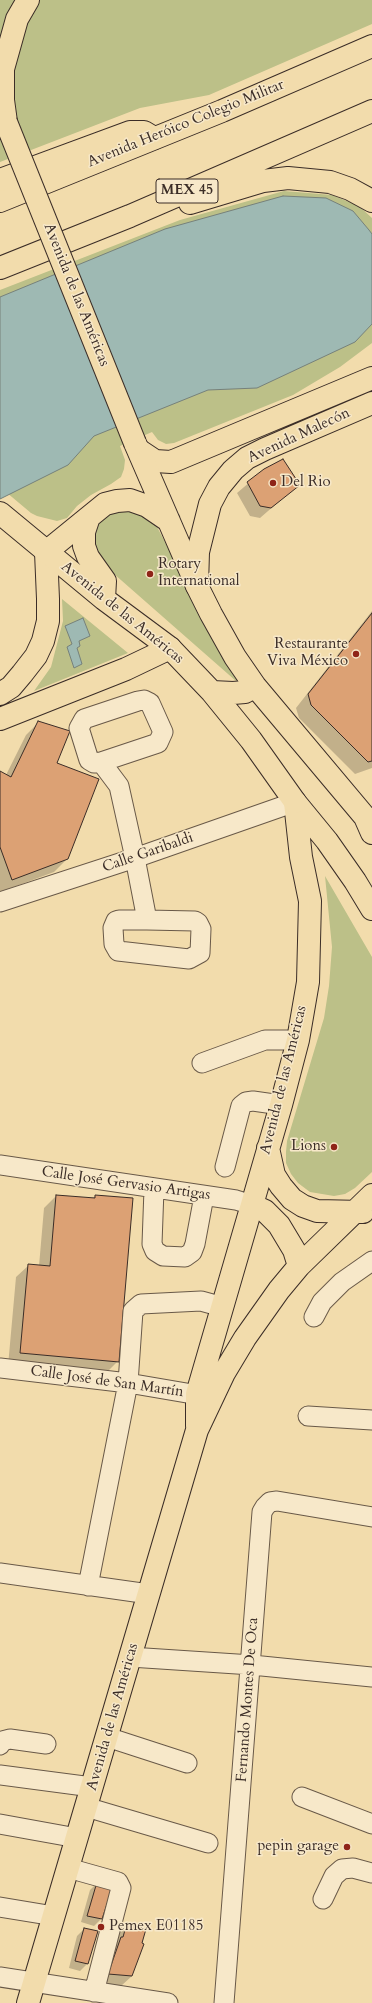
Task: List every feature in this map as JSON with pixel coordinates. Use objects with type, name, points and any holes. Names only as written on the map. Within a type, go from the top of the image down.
[{"type":"main road","name":"Avenida de las Américas","points":[[28,0],[17,19],[3,69],[3,100],[6,122],[138,447],[197,586],[210,614],[235,656],[255,686],[370,825]]},
{"type":"main road","name":"Avenida Heróico Colegio Militar","points":[[0,201],[222,111],[372,46]]},
{"type":"main road","name":"MEX 45","points":[[0,268],[130,216],[372,111]]},
{"type":"main road","points":[[0,180],[130,132],[144,132],[154,138]]},
{"type":"main road","points":[[130,216],[185,205],[263,181],[288,178],[330,182],[350,189],[372,201]]},
{"type":"main road","name":"Avenida Malecón","points":[[138,447],[155,461],[171,462],[368,376]]},
{"type":"main road","name":"Avenida Malecón","points":[[197,586],[198,552],[210,504],[219,487],[233,470],[247,458],[265,449],[372,403]]},
{"type":"main road","points":[[0,694],[11,687],[22,674],[36,656],[43,642],[48,621],[46,552],[105,504],[117,500],[130,500],[148,506],[169,521]]},
{"type":"main road","points":[[89,517],[84,532],[84,546],[88,557],[105,581],[104,599]]},
{"type":"main road","name":"Avenida de las Américas","points":[[7,519],[104,599],[170,648],[212,692],[251,740],[295,802],[301,857],[310,901],[308,982],[298,1040],[281,1105],[222,1307],[197,1430],[28,2003]]},
{"type":"main road","points":[[0,719],[126,668],[170,648]]},
{"type":"main road","points":[[212,692],[245,692],[255,686]]},
{"type":"main road","points":[[295,802],[327,841],[355,881],[372,909]]},
{"type":"main road","points":[[268,1147],[274,1175],[292,1199],[303,1206],[317,1211],[363,1212]]},
{"type":"main road","name":"Avenida de las Américas","points":[[205,1396],[224,1373],[245,1338],[279,1290],[299,1266],[363,1212],[372,1195]]},
{"type":"main road","points":[[252,1205],[265,1211],[279,1225],[294,1250],[299,1266]]},
{"type":"street","points":[[101,762],[119,786],[136,858],[147,920]]},
{"type":"street","name":"Calle Garibaldi","points":[[0,902],[136,858],[295,802]]},
{"type":"street","points":[[202,1062],[265,1040],[298,1040]]},
{"type":"street","points":[[225,1168],[241,1106],[246,1102],[253,1101],[281,1105]]},
{"type":"street","name":"Calle José Gervasio Artigas","points":[[0,1165],[236,1200],[252,1205]]},
{"type":"street","points":[[154,1189],[152,1244],[155,1251],[163,1256],[185,1257],[192,1252],[195,1244],[204,1196]]},
{"type":"street","points":[[314,1317],[322,1302],[342,1282],[372,1261]]},
{"type":"street","points":[[88,1586],[128,1383],[133,1312],[136,1306],[141,1304],[201,1301],[222,1307]]},
{"type":"street","name":"Calle José de San Martín","points":[[0,1368],[128,1383],[205,1396]]},
{"type":"street","points":[[308,1416],[372,1420]]},
{"type":"street","name":"Fernando Montes De Oca","points":[[224,2003],[252,1665],[262,1512],[270,1502],[277,1501],[372,1517]]},
{"type":"street","points":[[0,1573],[149,1594]]},
{"type":"street","points":[[130,1657],[252,1665],[372,1676]]},
{"type":"street","points":[[107,1737],[186,1763]]},
{"type":"street","points":[[0,1745],[2,1742],[10,1739],[46,1744]]},
{"type":"street","points":[[0,1775],[89,1797],[208,1843]]},
{"type":"street","points":[[302,1797],[372,1824]]},
{"type":"street","points":[[0,1824],[77,1838]]},
{"type":"street","points":[[68,1868],[118,1882],[121,1888],[94,1992]]},
{"type":"street","points":[[323,1899],[334,1876],[342,1869],[353,1868],[372,1873]]},
{"type":"street","points":[[0,1907],[54,1916]]},
{"type":"street","points":[[0,1977],[168,2003]]},
{"type":"green space","points":[[0,0],[372,0],[372,24],[209,95],[140,108],[0,162]]},
{"type":"green space","points":[[284,191],[332,195],[359,206],[372,218],[372,343],[340,367],[293,395],[174,443],[166,444],[158,440],[152,432],[120,446],[125,460],[121,477],[91,495],[77,506],[67,518],[57,521],[37,516],[31,513],[0,487],[0,290],[180,220]]},
{"type":"green space","points":[[122,508],[146,516],[157,527],[238,679],[236,681],[97,559],[93,530],[108,511]]},
{"type":"green space","points":[[62,599],[128,653],[34,691],[51,667],[63,621]]},
{"type":"green space","points":[[325,876],[372,957],[372,1172],[355,1188],[345,1194],[334,1196],[310,1192],[298,1183],[291,1174],[286,1163],[287,1141],[324,1018],[329,986],[332,947]]},
{"type":"water","points":[[283,196],[326,198],[353,211],[372,234],[372,324],[355,342],[257,388],[208,390],[94,436],[68,465],[0,499],[0,297],[165,229]]},
{"type":"water","points":[[83,618],[90,636],[79,641],[80,646],[77,648],[82,664],[74,668],[67,647],[72,644],[65,626]]},
{"type":"building","name":"Del Rio","points":[[283,459],[300,485],[271,508],[260,506],[247,482],[264,469]]},
{"type":"building","name":"Restaurante Viva México","points":[[372,613],[372,761],[368,762],[311,705],[308,694]]},
{"type":"building","points":[[38,721],[70,731],[57,763],[99,779],[68,859],[12,880],[0,847],[0,771],[11,777]]},
{"type":"building","points":[[56,1195],[95,1198],[95,1195],[133,1198],[119,1362],[20,1353],[28,1264],[50,1266]]},
{"type":"building","points":[[97,1882],[113,1886],[102,1919],[87,1916]]},
{"type":"building","points":[[127,1923],[146,1929],[142,1943],[144,1944],[132,1976],[108,1974],[121,1937],[123,1937]]},
{"type":"building","points":[[84,1928],[98,1931],[88,1964],[75,1961]]},
{"type":"place","name":"Del Rio","points":[[273,483]]},
{"type":"place","name":"Rotary International","points":[[150,574]]},
{"type":"place","name":"Restaurante Viva México","points":[[356,654]]},
{"type":"place","name":"Lions","points":[[334,1147]]},
{"type":"place","name":"pepin garage","points":[[347,1847]]},
{"type":"place","name":"Pemex E01185","points":[[101,1927]]}]
